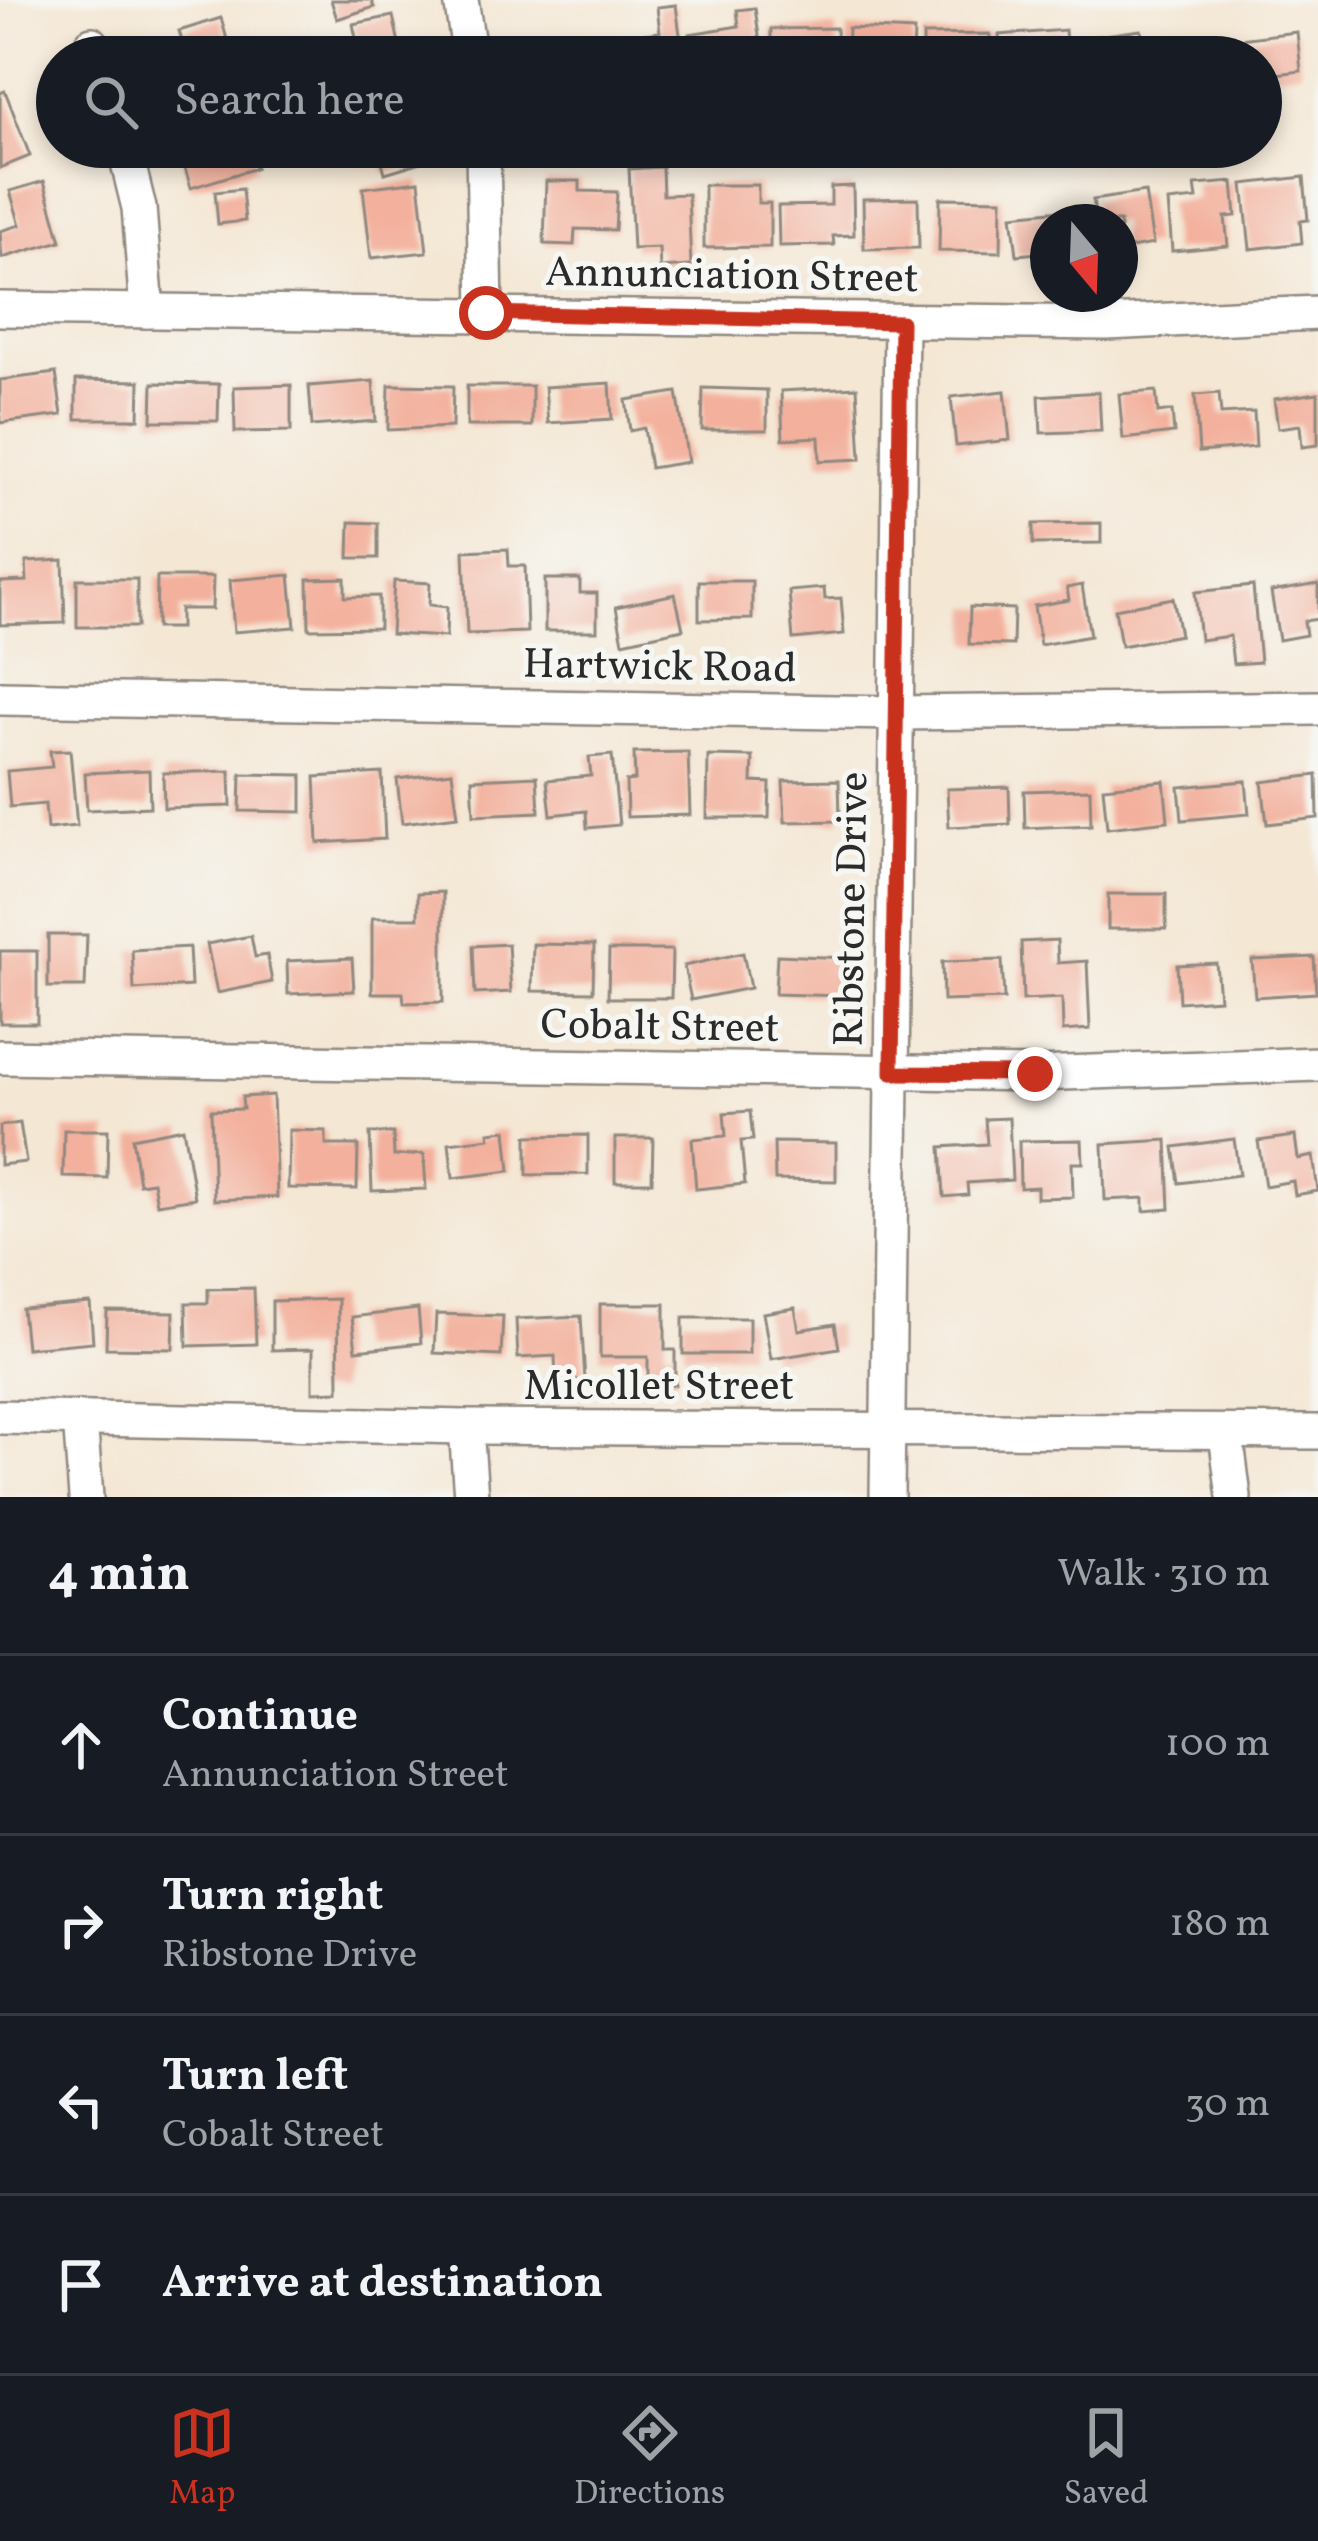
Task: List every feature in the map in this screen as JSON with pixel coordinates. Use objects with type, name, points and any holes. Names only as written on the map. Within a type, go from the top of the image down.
[{"type":"street","points":[[467,1],[469,36]]},
{"type":"street","points":[[129,168],[139,208],[147,310]]},
{"type":"street","points":[[483,168],[486,313]]},
{"type":"street","name":"Annunciation Street","points":[[0,309],[1108,323],[1318,313]]},
{"type":"street","name":"Ribstone Drive","points":[[887,1497],[901,322]]},
{"type":"street","name":"Hartwick Road","points":[[0,698],[896,713],[1318,708]]},
{"type":"street","name":"Cobalt Street","points":[[0,1057],[1035,1074],[1318,1064]]},
{"type":"street","name":"Micollet Street","points":[[0,1417],[466,1427],[1318,1432]]},
{"type":"street","points":[[80,1418],[86,1497]]},
{"type":"street","points":[[466,1427],[471,1497]]},
{"type":"street","points":[[1226,1434],[1234,1497]]},
{"type":"building","points":[[331,0],[371,0],[374,7],[337,19]]},
{"type":"building","points":[[676,5],[680,36],[628,36],[660,32],[657,7]]},
{"type":"building","points":[[755,8],[759,36],[689,36],[739,26],[737,10]]},
{"type":"building","points":[[393,16],[397,36],[356,36],[353,24]]},
{"type":"building","points":[[221,18],[226,36],[181,36],[179,31]]},
{"type":"building","points":[[836,28],[836,36],[771,36],[771,29]]},
{"type":"building","points":[[848,28],[914,31],[914,36],[848,36]]},
{"type":"building","points":[[1065,30],[1065,36],[999,36]]},
{"type":"building","points":[[1141,30],[1142,36],[1097,36]]},
{"type":"building","points":[[1297,32],[1301,71],[1282,73],[1282,36],[1264,36]]},
{"type":"building","points":[[990,34],[990,36],[923,36]]},
{"type":"building","points":[[5,91],[30,156],[0,168],[0,93]]},
{"type":"building","points":[[185,168],[256,168],[191,188]]},
{"type":"building","points":[[662,168],[663,195],[688,194],[691,266],[660,268],[659,248],[633,249],[629,169]]},
{"type":"building","points":[[1304,177],[1308,220],[1300,221],[1302,243],[1250,249],[1243,184]]},
{"type":"building","points":[[44,181],[61,241],[2,258],[0,231],[20,225],[10,191]]},
{"type":"building","points":[[419,181],[427,252],[371,258],[363,188]]},
{"type":"building","points":[[546,181],[580,181],[580,191],[617,192],[615,230],[575,229],[574,245],[544,244]]},
{"type":"building","points":[[1233,182],[1236,216],[1225,217],[1228,246],[1172,251],[1168,202],[1197,199],[1195,185]]},
{"type":"building","points":[[704,185],[758,185],[758,203],[770,203],[770,247],[704,248]]},
{"type":"building","points":[[853,186],[854,235],[833,236],[834,245],[779,246],[778,206],[831,205],[831,187]]},
{"type":"building","points":[[242,189],[245,221],[218,224],[215,192]]},
{"type":"building","points":[[1145,192],[1153,244],[1138,247],[1138,204],[1094,204],[1093,200]]},
{"type":"building","points":[[918,198],[919,248],[864,249],[863,199]]},
{"type":"building","points":[[940,198],[1002,199],[1001,252],[939,251]]},
{"type":"building","points":[[1030,213],[1030,254],[1017,255],[1012,215]]},
{"type":"building","points":[[56,373],[62,415],[0,423],[0,380]]},
{"type":"building","points":[[76,380],[140,381],[139,419],[76,419]]},
{"type":"building","points":[[373,381],[376,421],[312,426],[309,386]]},
{"type":"building","points":[[153,383],[219,384],[218,421],[152,421]]},
{"type":"building","points":[[610,383],[612,419],[548,423],[545,387]]},
{"type":"building","points":[[291,385],[291,431],[235,432],[234,387]]},
{"type":"building","points":[[389,385],[453,386],[452,427],[388,430]]},
{"type":"building","points":[[467,386],[532,386],[532,426],[467,426]]},
{"type":"building","points":[[857,387],[861,459],[820,461],[819,437],[783,439],[781,391]]},
{"type":"building","points":[[703,388],[767,390],[767,430],[702,430]]},
{"type":"building","points":[[1005,391],[1010,440],[956,446],[951,397]]},
{"type":"building","points":[[1156,391],[1158,413],[1172,411],[1174,433],[1123,439],[1119,394]]},
{"type":"building","points":[[677,392],[688,462],[650,468],[644,428],[630,431],[626,400]]},
{"type":"building","points":[[1099,392],[1101,431],[1041,433],[1039,396]]},
{"type":"building","points":[[1219,393],[1221,414],[1254,412],[1256,447],[1199,452],[1195,395]]},
{"type":"building","points":[[1318,393],[1318,445],[1302,447],[1300,425],[1278,428],[1274,399]]},
{"type":"building","points":[[350,522],[378,523],[378,558],[349,558]]},
{"type":"building","points":[[1101,523],[1101,543],[1033,544],[1033,524]]},
{"type":"building","points":[[508,549],[509,566],[525,566],[527,632],[467,634],[464,551]]},
{"type":"building","points":[[63,560],[65,623],[0,625],[0,582],[27,581],[26,562]]},
{"type":"building","points":[[290,575],[295,627],[234,632],[230,580]]},
{"type":"building","points":[[157,577],[213,577],[212,609],[180,609],[180,628],[156,628]]},
{"type":"building","points":[[345,578],[345,597],[379,596],[379,628],[309,629],[308,579]]},
{"type":"building","points":[[77,579],[137,579],[137,627],[77,627]]},
{"type":"building","points":[[545,579],[580,579],[580,593],[597,593],[597,631],[545,631]]},
{"type":"building","points":[[394,581],[430,583],[429,605],[447,607],[446,637],[391,634]]},
{"type":"building","points":[[699,581],[752,581],[752,619],[699,620]]},
{"type":"building","points":[[1318,584],[1318,619],[1304,621],[1306,635],[1279,640],[1271,592]]},
{"type":"building","points":[[1082,585],[1090,636],[1040,645],[1034,606],[1069,600],[1067,588]]},
{"type":"building","points":[[1253,586],[1260,662],[1233,664],[1230,636],[1200,640],[1195,592]]},
{"type":"building","points":[[824,588],[825,599],[841,598],[844,634],[793,639],[789,591]]},
{"type":"building","points":[[675,594],[683,629],[623,642],[616,607]]},
{"type":"building","points":[[1173,598],[1180,635],[1121,646],[1115,609]]},
{"type":"building","points":[[970,607],[1014,609],[1013,645],[969,644]]},
{"type":"building","points":[[70,750],[77,826],[47,829],[45,804],[10,807],[7,771],[52,767],[50,751]]},
{"type":"building","points":[[688,752],[690,815],[627,817],[626,781],[635,780],[634,753]]},
{"type":"building","points":[[612,755],[619,825],[587,828],[586,811],[551,815],[547,780],[591,776],[589,757]]},
{"type":"building","points":[[708,756],[753,757],[752,782],[770,783],[769,818],[707,818]]},
{"type":"building","points":[[149,770],[150,807],[87,810],[85,773]]},
{"type":"building","points":[[230,771],[231,806],[164,808],[163,773]]},
{"type":"building","points":[[452,772],[458,816],[402,823],[397,779]]},
{"type":"building","points":[[382,773],[385,839],[318,843],[315,777]]},
{"type":"building","points":[[241,774],[302,775],[302,812],[240,811]]},
{"type":"building","points":[[1317,775],[1318,818],[1267,824],[1262,782]]},
{"type":"building","points":[[537,776],[539,812],[474,815],[472,779]]},
{"type":"building","points":[[839,780],[840,821],[785,822],[783,781]]},
{"type":"building","points":[[1164,781],[1168,821],[1107,828],[1103,787]]},
{"type":"building","points":[[1246,781],[1249,814],[1182,820],[1179,787]]},
{"type":"building","points":[[1009,787],[1010,824],[949,827],[947,789]]},
{"type":"building","points":[[1090,789],[1091,825],[1025,828],[1024,791]]},
{"type":"building","points":[[443,892],[443,1002],[404,1003],[403,993],[372,993],[372,918],[418,918],[418,893]]},
{"type":"building","points":[[1108,894],[1166,894],[1166,929],[1108,929]]},
{"type":"building","points":[[48,935],[87,935],[85,987],[48,987]]},
{"type":"building","points":[[251,936],[255,957],[267,955],[272,982],[217,993],[207,944]]},
{"type":"building","points":[[1057,940],[1058,963],[1087,961],[1090,1029],[1063,1031],[1062,998],[1023,1000],[1021,942]]},
{"type":"building","points":[[508,944],[511,992],[475,994],[473,946]]},
{"type":"building","points":[[533,944],[594,945],[593,992],[532,991]]},
{"type":"building","points":[[189,947],[191,986],[134,990],[132,950]]},
{"type":"building","points":[[609,950],[672,950],[671,998],[608,998]]},
{"type":"building","points":[[0,951],[37,951],[37,1023],[0,1023]]},
{"type":"building","points":[[743,953],[750,988],[691,1000],[684,966]]},
{"type":"building","points":[[777,955],[845,958],[844,996],[775,994]]},
{"type":"building","points":[[1314,957],[1316,993],[1255,997],[1252,960]]},
{"type":"building","points":[[352,958],[354,991],[288,994],[287,961]]},
{"type":"building","points":[[1002,960],[1004,999],[943,1001],[942,962]]},
{"type":"building","points":[[1216,963],[1219,999],[1179,1002],[1177,965]]},
{"type":"building","points":[[273,1095],[277,1197],[214,1200],[211,1110],[243,1109],[242,1097]]},
{"type":"building","points":[[750,1111],[753,1140],[741,1141],[745,1184],[696,1189],[692,1139],[726,1136],[724,1113]]},
{"type":"building","points":[[1009,1118],[1012,1180],[967,1183],[968,1195],[944,1197],[941,1147],[987,1144],[985,1119]]},
{"type":"building","points":[[20,1123],[26,1162],[0,1165],[0,1126]]},
{"type":"building","points":[[183,1128],[195,1198],[157,1204],[153,1182],[139,1184],[132,1138]]},
{"type":"building","points":[[64,1130],[108,1130],[107,1178],[63,1177]]},
{"type":"building","points":[[289,1130],[326,1131],[326,1145],[358,1145],[357,1189],[288,1188]]},
{"type":"building","points":[[506,1130],[510,1171],[453,1178],[449,1143],[490,1138],[489,1132]]},
{"type":"building","points":[[370,1133],[393,1133],[394,1156],[424,1154],[426,1189],[372,1191]]},
{"type":"building","points":[[588,1135],[588,1174],[527,1175],[527,1136]]},
{"type":"building","points":[[1295,1136],[1298,1159],[1313,1156],[1318,1191],[1295,1195],[1293,1181],[1265,1186],[1258,1141]]},
{"type":"building","points":[[615,1138],[653,1138],[652,1182],[615,1182]]},
{"type":"building","points":[[1234,1139],[1239,1175],[1179,1183],[1174,1147]]},
{"type":"building","points":[[1082,1140],[1083,1163],[1072,1163],[1073,1197],[1037,1198],[1037,1187],[1020,1188],[1019,1141]]},
{"type":"building","points":[[1167,1140],[1170,1209],[1144,1211],[1144,1198],[1105,1200],[1103,1144]]},
{"type":"building","points":[[774,1142],[836,1143],[836,1181],[775,1180]]},
{"type":"building","points":[[254,1288],[256,1344],[187,1346],[186,1303],[208,1303],[208,1289]]},
{"type":"building","points":[[338,1299],[339,1391],[313,1392],[313,1349],[272,1350],[272,1301]]},
{"type":"building","points":[[90,1303],[93,1342],[26,1348],[22,1309]]},
{"type":"building","points":[[600,1304],[665,1304],[665,1350],[675,1350],[675,1385],[648,1385],[648,1357],[600,1357]]},
{"type":"building","points":[[795,1308],[799,1330],[835,1324],[839,1348],[771,1359],[763,1313]]},
{"type":"building","points":[[418,1309],[421,1343],[356,1350],[352,1317]]},
{"type":"building","points":[[107,1311],[174,1312],[173,1349],[106,1348]]},
{"type":"building","points":[[436,1314],[503,1316],[501,1356],[434,1353]]},
{"type":"building","points":[[581,1316],[585,1380],[556,1381],[555,1356],[518,1358],[516,1319]]},
{"type":"building","points":[[683,1318],[749,1318],[749,1354],[683,1354]]},
{"type":"route","points":[[486,313],[901,322],[892,1073],[1035,1074]]}]
